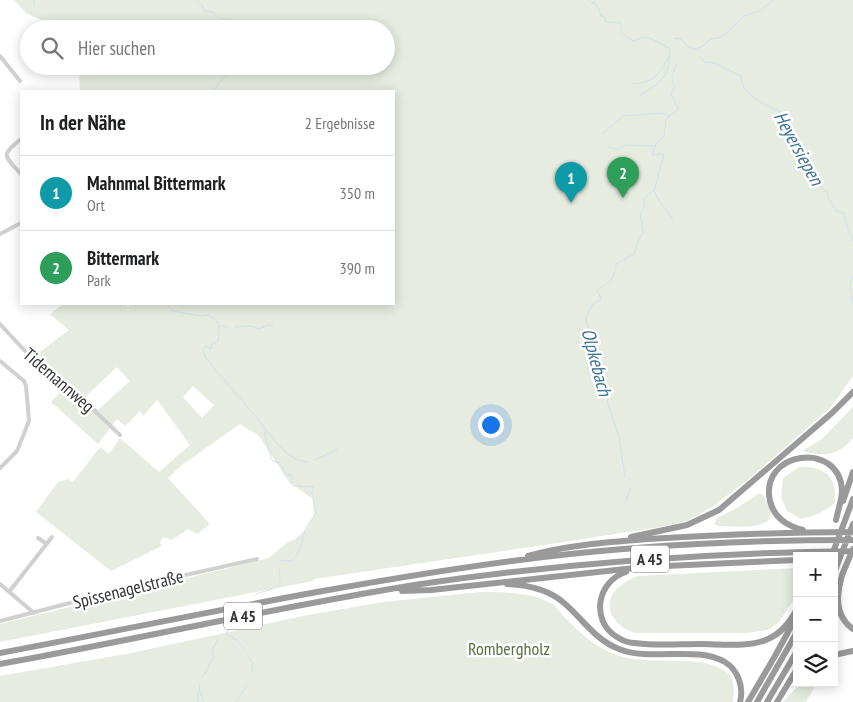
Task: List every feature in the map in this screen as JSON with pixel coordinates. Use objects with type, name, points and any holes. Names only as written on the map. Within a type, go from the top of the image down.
[{"type":"highway","points":[[513,561],[544,552],[678,528],[698,521],[714,513],[737,495],[832,413],[853,392]]},
{"type":"highway","points":[[817,532],[791,526],[779,518],[773,510],[770,486],[777,471],[785,463],[796,458],[809,457],[821,460],[835,471],[840,481],[842,492],[836,520]]},
{"type":"highway","points":[[824,552],[853,472]]},
{"type":"highway","points":[[833,552],[853,499]]},
{"type":"highway","points":[[838,562],[853,524]]},
{"type":"highway","points":[[608,542],[727,534],[853,532]]},
{"type":"highway","name":"A 45","points":[[0,653],[315,592],[513,561],[678,546],[853,540]]},
{"type":"highway","points":[[838,584],[853,550]]},
{"type":"highway","name":"A 45","points":[[0,664],[376,592],[618,561],[728,554],[853,550]]},
{"type":"highway","points":[[486,584],[644,567],[793,560]]},
{"type":"highway","points":[[838,560],[853,560]]},
{"type":"highway","points":[[644,567],[615,577],[606,586],[601,598],[600,608],[605,624],[617,637],[625,641],[658,644],[758,643],[775,636],[793,615]]},
{"type":"highway","points":[[843,572],[838,592],[838,607],[845,622],[853,629]]},
{"type":"highway","points":[[448,584],[519,585],[538,589],[549,593],[568,607],[598,637],[624,651],[644,654],[698,655],[720,660],[731,667],[739,678],[740,702]]},
{"type":"highway","points":[[748,702],[793,622]]},
{"type":"highway","points":[[757,702],[793,639]]},
{"type":"highway","points":[[838,654],[853,651]]},
{"type":"highway","points":[[768,702],[793,658]]},
{"type":"highway","points":[[778,700],[793,676]]},
{"type":"highway","points":[[778,700],[793,684]]},
{"type":"street","points":[[0,56],[20,81]]},
{"type":"street","points":[[20,140],[7,150],[6,154],[7,158],[20,173]]},
{"type":"street","points":[[0,234],[20,223]]},
{"type":"street","name":"Tidemannweg","points":[[0,324],[26,352],[57,375],[120,435]]},
{"type":"street","points":[[0,361],[24,381],[30,416],[17,451],[0,468]]},
{"type":"street","points":[[9,592],[52,537]]},
{"type":"street","points":[[38,538],[47,544]]},
{"type":"street","name":"Spissenagelstraße","points":[[0,621],[132,587],[257,558]]},
{"type":"street","points":[[0,584],[34,613]]},
{"type":"green space","points":[[14,0],[853,0],[853,376],[831,407],[750,478],[715,505],[687,521],[570,541],[314,579],[313,581],[0,642],[0,624],[269,558],[305,531],[314,515],[313,499],[289,482],[259,436],[240,424],[182,465],[168,478],[210,524],[197,534],[188,529],[172,540],[163,537],[160,543],[162,546],[111,571],[36,512],[58,482],[68,479],[73,482],[100,447],[109,454],[120,438],[159,472],[190,445],[157,400],[143,416],[140,411],[125,426],[117,419],[98,444],[51,402],[67,385],[33,357],[69,330],[50,314],[62,305],[126,305],[128,307],[130,305],[395,305],[395,90],[80,90],[79,75],[395,75],[395,20],[42,20],[26,13]],"holes":[[[117,367],[130,381],[98,410],[84,398]],[[193,386],[214,405],[202,418],[183,397]]]},
{"type":"green space","points":[[853,407],[853,438],[847,444],[830,454],[802,451],[822,439]]},
{"type":"green space","points":[[799,467],[816,468],[828,474],[834,486],[835,494],[835,503],[831,506],[819,513],[801,519],[787,511],[781,497],[783,478]]},
{"type":"green space","points":[[759,493],[763,495],[771,511],[770,519],[759,525],[752,526],[718,526],[714,524],[717,518],[737,508]]},
{"type":"green space","points":[[793,568],[793,601],[778,623],[768,630],[747,633],[636,633],[619,624],[611,614],[610,601],[617,589],[637,576]]},
{"type":"green space","name":"Rombergholz","points":[[481,592],[527,595],[545,600],[556,607],[589,640],[617,655],[644,660],[688,661],[714,666],[725,671],[731,677],[734,685],[733,702],[0,702],[0,676],[131,653],[308,615],[383,602]]},
{"type":"green space","points":[[797,687],[815,687],[806,702],[783,702]]},
{"type":"waterway","points":[[34,0],[34,6]]},
{"type":"waterway","points":[[197,0],[202,5],[203,10],[213,12],[221,20]]},
{"type":"waterway","name":"Olpkebach","points":[[589,0],[591,4],[594,2],[599,9],[600,15],[605,17],[606,22],[621,23],[621,33],[633,41],[643,37],[652,39],[669,48],[667,72],[659,82],[639,96]]},
{"type":"waterway","points":[[675,39],[680,38],[687,46],[695,49],[703,46],[711,39],[722,37],[744,16],[760,11],[773,0]]},
{"type":"waterway","points":[[221,20],[227,18],[231,20]]},
{"type":"waterway","points":[[632,84],[646,82],[656,76],[670,55]]},
{"type":"waterway","name":"Heyersiepen","points":[[700,57],[704,62],[714,63],[741,76],[743,87],[747,92],[766,105],[780,111],[783,124],[792,144],[797,146],[798,154],[809,168],[816,185],[822,184],[821,188],[827,192],[836,211],[844,213],[848,233],[852,236],[851,240],[853,241]]},
{"type":"waterway","name":"Olpkebach","points":[[625,478],[619,436],[609,408],[603,378],[588,341],[589,330],[586,319],[592,305],[601,299],[597,290],[611,280],[616,264],[634,254],[643,232],[640,213],[645,208],[644,199],[654,191],[664,154],[652,155],[656,144],[664,137],[666,119],[678,109],[671,93],[675,87],[672,77],[676,64]]},
{"type":"waterway","points":[[214,90],[226,75]]},
{"type":"waterway","points":[[602,134],[623,116],[661,113],[670,116]]},
{"type":"waterway","points":[[608,147],[618,149],[626,145],[654,146]]},
{"type":"waterway","points":[[654,191],[673,219]]},
{"type":"waterway","name":"Heyersiepen","points":[[853,276],[850,285],[853,304]]},
{"type":"waterway","points":[[168,305],[172,311],[201,316],[208,315],[218,323],[218,341],[212,344],[211,349],[206,346],[203,349],[205,357],[266,429],[265,436],[271,459],[280,463],[286,474],[293,476],[291,483],[294,486],[313,487],[312,493],[316,514],[306,527],[298,553],[291,561],[281,560],[280,562]]},
{"type":"waterway","points":[[235,327],[252,326],[259,329],[268,325],[273,326]]},
{"type":"waterway","points":[[222,326],[228,327]]},
{"type":"waterway","points":[[266,430],[289,455],[300,461],[307,462]]},
{"type":"waterway","points":[[314,460],[337,450]]},
{"type":"waterway","name":"Olpkebach","points":[[626,500],[631,487]]},
{"type":"waterway","points":[[255,595],[277,587],[280,581],[279,568]]},
{"type":"waterway","points":[[230,627],[226,634],[237,640],[244,649]]},
{"type":"waterway","points":[[202,677],[214,657],[212,651],[218,638]]},
{"type":"waterway","points":[[248,657],[253,664],[252,672]]},
{"type":"waterway","points":[[200,684],[199,689],[204,702]]},
{"type":"waterway","points":[[235,702],[247,686]]},
{"type":"waterway","points":[[197,702],[199,691]]},
{"type":"place","name":"Bittermark","points":[[623,198]]},
{"type":"place","name":"Mahnmal Bittermark","points":[[571,203]]}]
